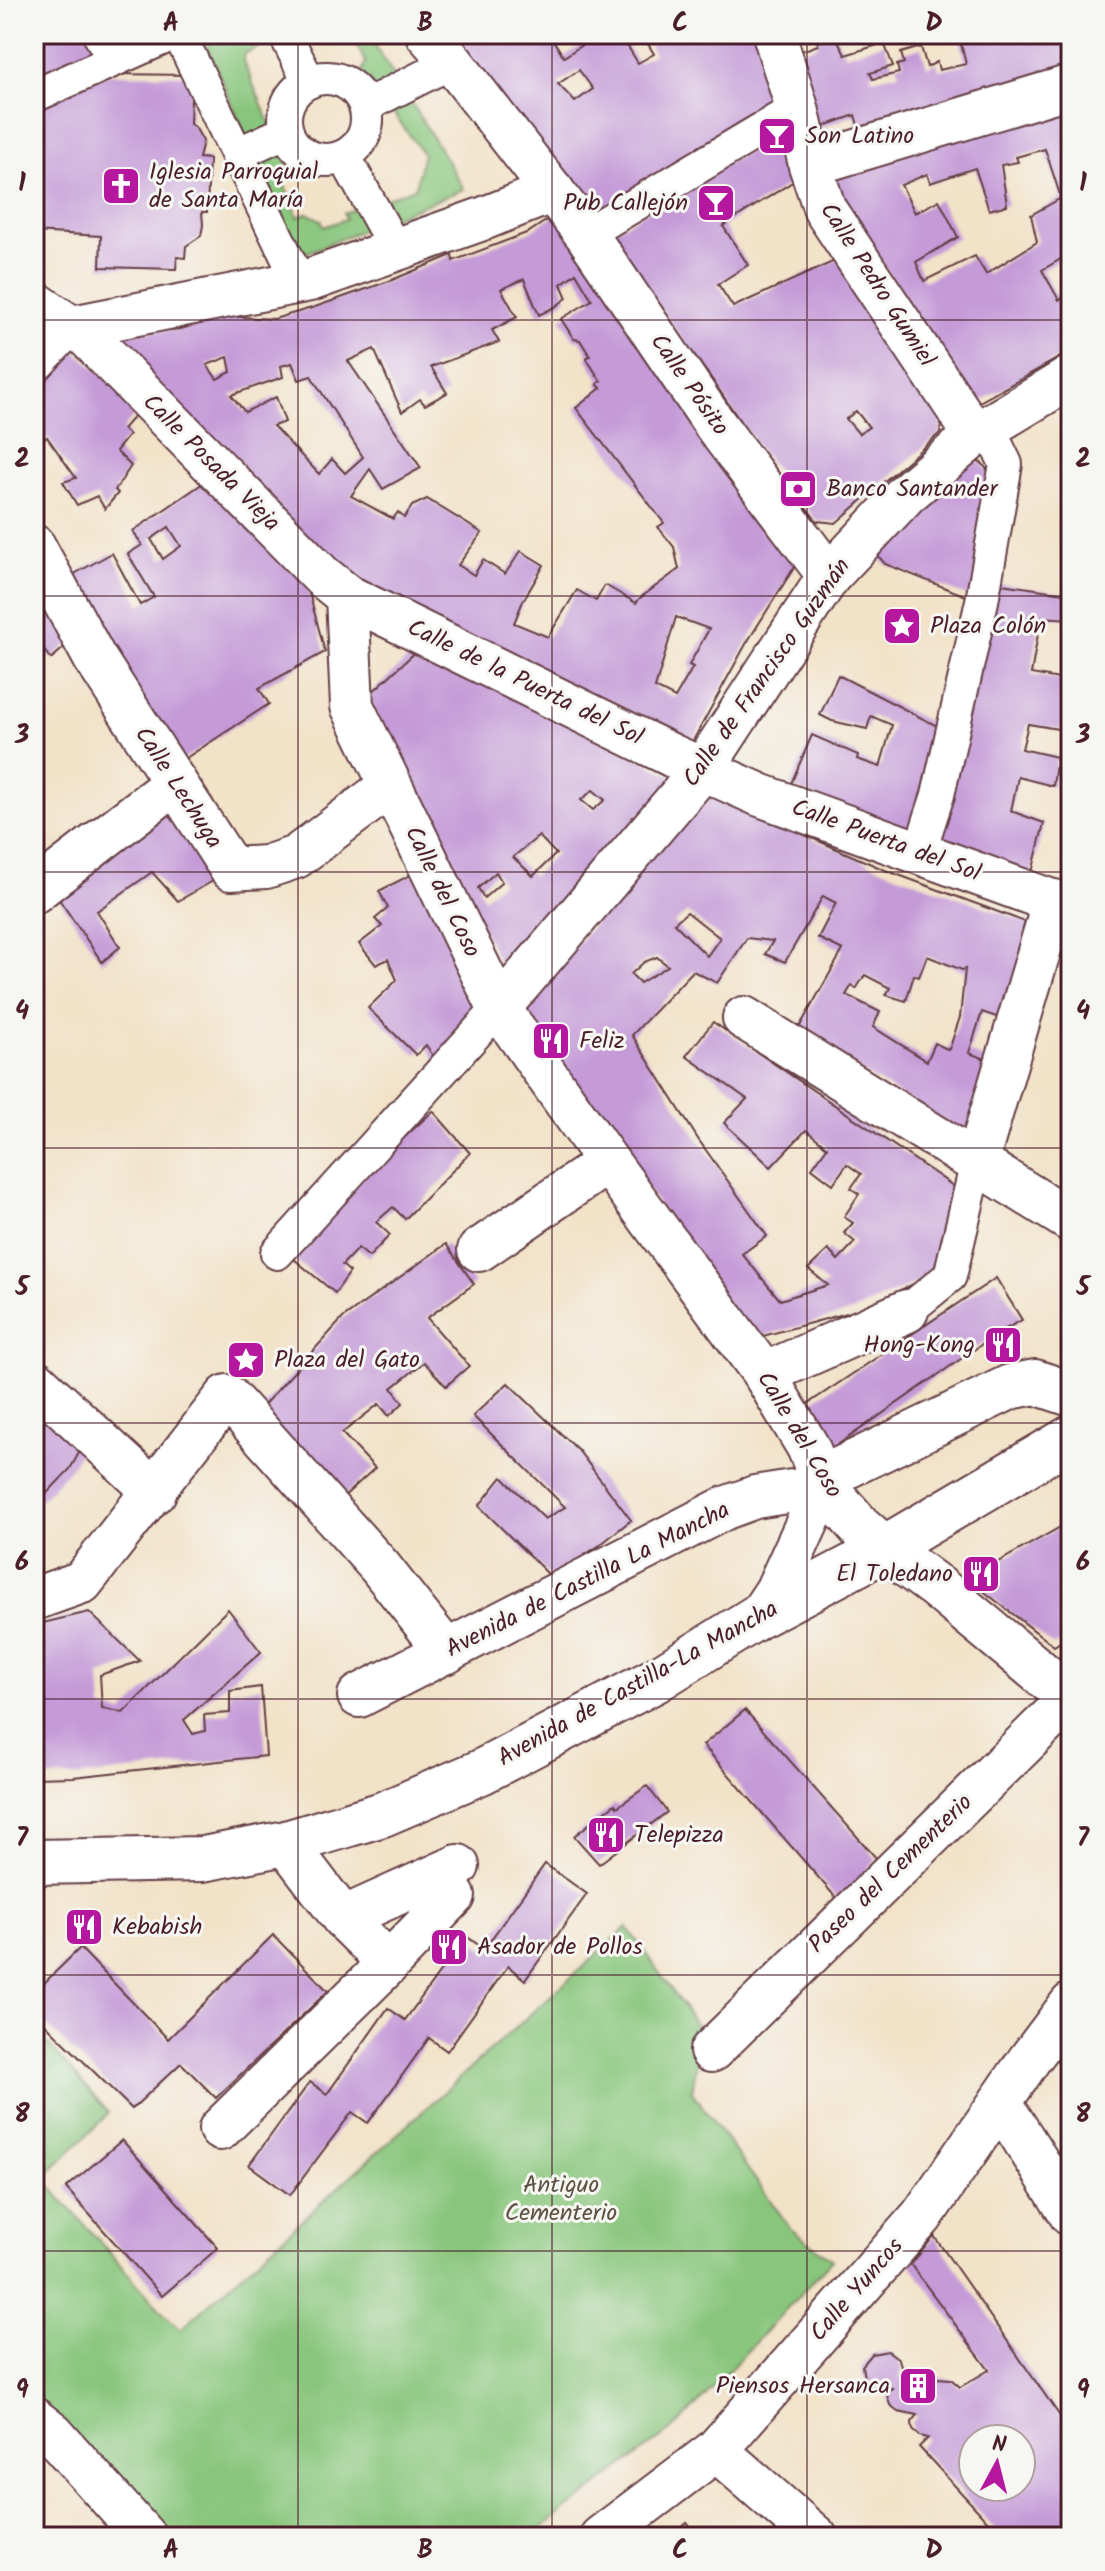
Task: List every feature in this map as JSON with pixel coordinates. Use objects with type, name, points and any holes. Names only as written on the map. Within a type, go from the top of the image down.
[{"type":"main road","points":[[824,1486],[841,1469],[1010,1387],[1035,1382],[1071,1394]]},
{"type":"main road","name":"Avenida de Castilla-La Mancha","points":[[34,1862],[203,1859],[286,1843],[383,1814],[481,1772],[656,1680],[760,1615],[884,1548],[1071,1438]]},
{"type":"main road","name":"Calle del Coso","points":[[824,1486],[859,1526],[884,1548],[937,1587],[1071,1698]]},
{"type":"street","points":[[34,96],[106,47],[173,34]]},
{"type":"street","points":[[179,34],[299,282]]},
{"type":"street","points":[[285,34],[309,82]]},
{"type":"street","name":"Calle Pedro Gumiel","points":[[774,34],[825,210],[981,431]]},
{"type":"street","points":[[365,106],[439,48]]},
{"type":"street","name":"Calle Pósito","points":[[439,48],[586,234],[716,426],[829,576]]},
{"type":"street","points":[[320,79],[343,82],[360,96],[365,106],[366,129],[361,141],[344,156],[333,160],[310,156],[292,142],[287,131],[287,108],[292,97],[309,82],[320,79]]},
{"type":"street","points":[[810,165],[1071,86]]},
{"type":"street","points":[[586,234],[797,108]]},
{"type":"street","points":[[237,154],[287,131]]},
{"type":"street","points":[[344,156],[396,250]]},
{"type":"street","points":[[34,361],[72,326],[310,280],[553,191]]},
{"type":"street","name":"Calle Posada Vieja","points":[[34,302],[72,326],[322,576],[347,596]]},
{"type":"street","name":"Calle de Francisco Guzmán","points":[[499,1008],[703,769],[829,576],[906,494],[981,431],[1071,377]]},
{"type":"street","points":[[919,853],[938,795],[979,615],[1006,464],[981,431]]},
{"type":"street","name":"Calle Lechuga","points":[[34,546],[94,657],[231,869],[266,867],[296,857],[390,786]]},
{"type":"street","name":"Calle de la Puerta del Sol","points":[[347,596],[703,769]]},
{"type":"street","name":"Calle del Coso","points":[[347,596],[352,706],[499,1008],[764,1374],[808,1447],[824,1486]]},
{"type":"street","name":"Calle Puerta del Sol","points":[[703,769],[760,795],[1062,905]]},
{"type":"street","points":[[34,892],[175,783]]},
{"type":"street","points":[[764,1374],[907,1311],[950,1276],[977,1162],[1062,905]]},
{"type":"street","points":[[277,1253],[499,1008]]},
{"type":"street","points":[[744,1018],[1071,1221]]},
{"type":"street","points":[[479,1250],[608,1162]]},
{"type":"street","points":[[34,1380],[155,1492]]},
{"type":"street","points":[[34,1599],[82,1582],[227,1396],[380,1567],[447,1652]]},
{"type":"street","points":[[760,1615],[776,1591],[824,1486]]},
{"type":"street","name":"Avenida de Castilla La Mancha","points":[[359,1696],[725,1508],[755,1497],[824,1486]]},
{"type":"street","name":"Paseo del Cementerio","points":[[711,2051],[1071,1698]]},
{"type":"street","points":[[286,1843],[343,1918],[389,1963]]},
{"type":"street","points":[[220,2129],[389,1963],[456,1881],[343,1918]]},
{"type":"street","name":"Calle Yuncos","points":[[601,2537],[716,2450],[922,2216],[1071,2004]]},
{"type":"street","points":[[1000,2102],[1071,2215]]},
{"type":"street","points":[[34,2419],[53,2434],[145,2537]]},
{"type":"street","points":[[716,2450],[816,2537]]},
{"type":"green space","points":[[219,34],[268,34],[272,43],[245,53],[243,61],[273,130],[248,140],[204,40]]},
{"type":"green space","points":[[350,34],[368,34],[396,79],[377,91],[362,71],[366,62]]},
{"type":"green space","points":[[408,97],[464,189],[389,219],[381,200],[415,188],[423,154],[389,107]]},
{"type":"green space","points":[[280,147],[291,172],[281,177],[298,217],[307,213],[321,220],[324,227],[346,219],[344,213],[363,206],[372,226],[299,256],[256,158]]},
{"type":"green space","name":"Antiguo Cementerio","points":[[627,1927],[701,2032],[692,2092],[791,2229],[832,2260],[679,2424],[530,2537],[176,2537],[34,2397],[34,2028],[109,2113],[43,2178],[164,2314],[181,2329]]},
{"type":"building","points":[[34,34],[94,34],[102,46],[34,94]]},
{"type":"building","points":[[443,34],[549,34],[564,57],[589,40],[586,34],[620,34],[638,63],[654,54],[642,34],[755,34],[781,99],[593,214]],"holes":[[[579,70],[593,89],[575,102],[558,84]]]},
{"type":"building","points":[[835,34],[845,55],[884,43],[893,66],[870,73],[873,79],[899,73],[897,65],[904,63],[901,53],[921,47],[927,67],[937,62],[939,70],[966,64],[960,40],[982,34],[1071,34],[1071,73],[863,143],[855,115],[819,128],[793,54],[818,45],[817,37]]},
{"type":"building","name":"Iglesia Parroquial de Santa María","points":[[110,74],[192,75],[190,124],[203,141],[199,158],[209,159],[207,212],[202,212],[201,236],[186,246],[185,258],[177,257],[176,269],[100,267],[101,236],[34,232],[34,99]]},
{"type":"building","points":[[1071,96],[1071,183],[1065,184],[1071,212],[1071,266],[1066,256],[1042,270],[1059,300],[1071,293],[1071,351],[965,410],[831,177]],"holes":[[[1045,149],[1061,198],[1031,215],[1037,242],[986,274],[975,256],[924,281],[916,262],[958,237],[939,200],[915,213],[901,185],[927,174],[930,183],[975,168],[989,210],[1007,205],[1001,165],[1018,162],[1016,157]]]},
{"type":"building","points":[[781,132],[788,141],[797,179],[723,226],[748,265],[718,284],[733,307],[839,259],[943,413],[940,433],[836,523],[817,521],[755,443],[613,243],[614,231]],"holes":[[[856,411],[869,427],[859,434],[846,419]]]},
{"type":"building","points":[[561,211],[796,553],[795,566],[746,644],[689,748],[465,644],[312,554],[113,351],[116,334],[181,329],[224,316],[274,319],[392,280],[452,255],[453,261],[529,232]],"holes":[[[576,273],[592,300],[561,319],[574,339],[580,340],[590,356],[586,358],[601,381],[597,384],[601,388],[576,408],[664,523],[658,527],[674,547],[679,569],[636,603],[605,585],[596,601],[577,590],[548,637],[514,623],[544,565],[521,551],[505,574],[483,560],[474,575],[458,565],[482,533],[427,499],[412,506],[404,518],[398,512],[393,519],[351,496],[370,469],[383,489],[421,468],[348,361],[374,349],[402,412],[420,399],[425,405],[447,393],[431,367],[499,342],[492,330],[517,317],[501,289],[524,279],[539,315],[567,298],[561,284]],[[228,357],[231,372],[217,379],[207,365]],[[292,363],[299,380],[311,376],[363,457],[345,473],[332,459],[319,474],[273,426],[285,422],[276,397],[245,412],[231,395],[283,377],[281,366]],[[676,617],[709,629],[689,665],[693,667],[675,698],[655,688]]]},
{"type":"building","points":[[67,344],[141,408],[123,429],[129,435],[116,451],[131,466],[115,490],[118,493],[105,509],[97,496],[77,505],[63,482],[76,478],[47,437],[34,447],[34,379]]},
{"type":"building","points":[[970,460],[982,463],[996,482],[971,598],[885,564],[879,557],[880,548]]},
{"type":"building","points":[[209,479],[307,585],[325,652],[259,688],[269,704],[175,765],[60,582],[112,553],[140,605],[154,597],[128,554],[142,545],[133,531]],"holes":[[[169,527],[181,546],[163,559],[151,539]]]},
{"type":"building","points":[[34,566],[76,637],[51,659],[41,647],[34,653]]},
{"type":"building","points":[[994,583],[1071,594],[1071,619],[1041,617],[1031,674],[1071,681],[1071,721],[1065,719],[1064,730],[1028,724],[1022,749],[1057,757],[1053,786],[1018,777],[1011,811],[1044,823],[1030,881],[935,849]]},
{"type":"building","points":[[424,644],[679,780],[505,974],[368,696]],"holes":[[[593,790],[605,800],[593,810],[581,800]],[[539,836],[556,854],[533,876],[513,857]],[[496,872],[502,882],[484,898],[478,888]]]},
{"type":"building","points":[[838,675],[943,729],[919,839],[790,786],[812,735],[858,755],[857,759],[880,767],[892,725],[871,716],[867,729],[820,715]]},
{"type":"building","points":[[704,791],[885,870],[1036,926],[1008,1021],[982,1012],[969,1053],[996,1063],[975,1139],[796,1033],[843,950],[818,938],[836,903],[823,896],[785,962],[765,954],[773,941],[747,938],[717,983],[693,971],[632,1035],[698,1139],[767,1236],[742,1254],[780,1300],[828,1285],[808,1269],[828,1250],[838,1260],[855,1242],[844,1233],[853,1223],[844,1217],[859,1194],[851,1188],[861,1174],[847,1164],[833,1184],[812,1168],[827,1147],[806,1130],[771,1167],[724,1123],[747,1099],[686,1056],[713,1022],[959,1190],[936,1274],[851,1312],[752,1339],[523,1010]],"holes":[[[687,912],[720,938],[707,956],[674,923]],[[927,956],[965,969],[960,1017],[949,1050],[935,1043],[927,1061],[873,1027],[880,1012],[846,995],[852,985],[856,989],[865,975],[890,988],[886,995],[906,1001],[914,975],[919,977]],[[657,957],[668,966],[640,983],[631,974],[644,962]]]},
{"type":"building","points":[[166,806],[218,878],[178,901],[152,872],[97,911],[120,947],[102,962],[52,889]]},
{"type":"building","points":[[416,872],[482,1011],[437,1062],[426,1045],[416,1055],[368,1008],[397,980],[388,959],[376,965],[359,944],[382,926],[375,919],[388,908],[379,891]]},
{"type":"building","points":[[433,1111],[470,1153],[405,1219],[393,1207],[376,1222],[390,1235],[369,1257],[358,1248],[342,1265],[350,1272],[335,1293],[289,1255],[383,1157]]},
{"type":"building","points":[[446,1244],[474,1284],[427,1318],[469,1366],[446,1386],[424,1362],[392,1388],[403,1403],[389,1416],[379,1404],[342,1433],[375,1468],[340,1500],[260,1409],[343,1318]]},
{"type":"building","points":[[996,1278],[1022,1320],[998,1333],[833,1448],[803,1407]]},
{"type":"building","points":[[508,1383],[578,1450],[631,1520],[551,1577],[479,1506],[502,1477],[545,1519],[565,1507],[473,1416]]},
{"type":"building","points":[[34,1399],[84,1444],[70,1469],[34,1507]]},
{"type":"building","points":[[1071,1521],[1071,1635],[1054,1646],[968,1579]]},
{"type":"building","points":[[228,1609],[261,1652],[184,1720],[193,1734],[205,1731],[204,1715],[230,1713],[230,1691],[261,1687],[266,1756],[73,1777],[34,1778],[34,1625],[89,1612],[140,1661],[100,1675],[102,1708],[123,1713]]},
{"type":"building","points":[[745,1710],[877,1859],[838,1900],[703,1745]]},
{"type":"building","name":"Telepizza","points":[[647,1786],[667,1812],[599,1864],[574,1836],[615,1804],[617,1807]]},
{"type":"building","points":[[545,1864],[587,1894],[525,1980],[508,1966],[447,2051],[429,2038],[368,2123],[352,2112],[290,2195],[249,2165],[310,2082],[327,2094],[388,2008],[405,2020],[466,1936],[484,1949]]},
{"type":"building","points":[[273,1935],[328,1991],[216,2098],[181,2063],[132,2109],[34,2013],[34,1993],[80,1948],[168,2039]]},
{"type":"building","points":[[122,2140],[218,2248],[162,2296],[66,2188]]},
{"type":"building","name":"Piensos Hersanca","points":[[934,2236],[1071,2432],[1071,2525],[1041,2537],[1002,2537],[971,2503],[1037,2503],[1037,2423],[957,2423],[957,2488],[919,2447],[928,2438],[913,2430],[912,2422],[918,2415],[898,2411],[890,2405],[887,2395],[892,2388],[872,2386],[864,2378],[862,2366],[872,2354],[888,2351],[899,2359],[902,2370],[900,2378],[929,2386],[937,2378],[951,2379],[960,2387],[989,2370],[911,2265]]},
{"type":"building","points":[[687,2523],[700,2537],[671,2537]]},
{"type":"place","name":"Son Latino","points":[[777,136]]},
{"type":"place","name":"Iglesia Parroquial de Santa María","points":[[121,186]]},
{"type":"place","name":"Pub Callejón","points":[[716,203]]},
{"type":"place","name":"Banco Santander","points":[[798,489]]},
{"type":"place","name":"Plaza Colón","points":[[902,626]]},
{"type":"place","name":"Feliz","points":[[551,1041]]},
{"type":"place","name":"Hong-Kong","points":[[1003,1345]]},
{"type":"place","name":"Plaza del Gato","points":[[246,1360]]},
{"type":"place","name":"El Toledano","points":[[981,1574]]},
{"type":"place","name":"Telepizza","points":[[606,1835]]},
{"type":"place","name":"Kebabish","points":[[84,1927]]},
{"type":"place","name":"Asador de Pollos","points":[[449,1947]]},
{"type":"place","name":"Piensos Hersanca","points":[[918,2386]]}]
